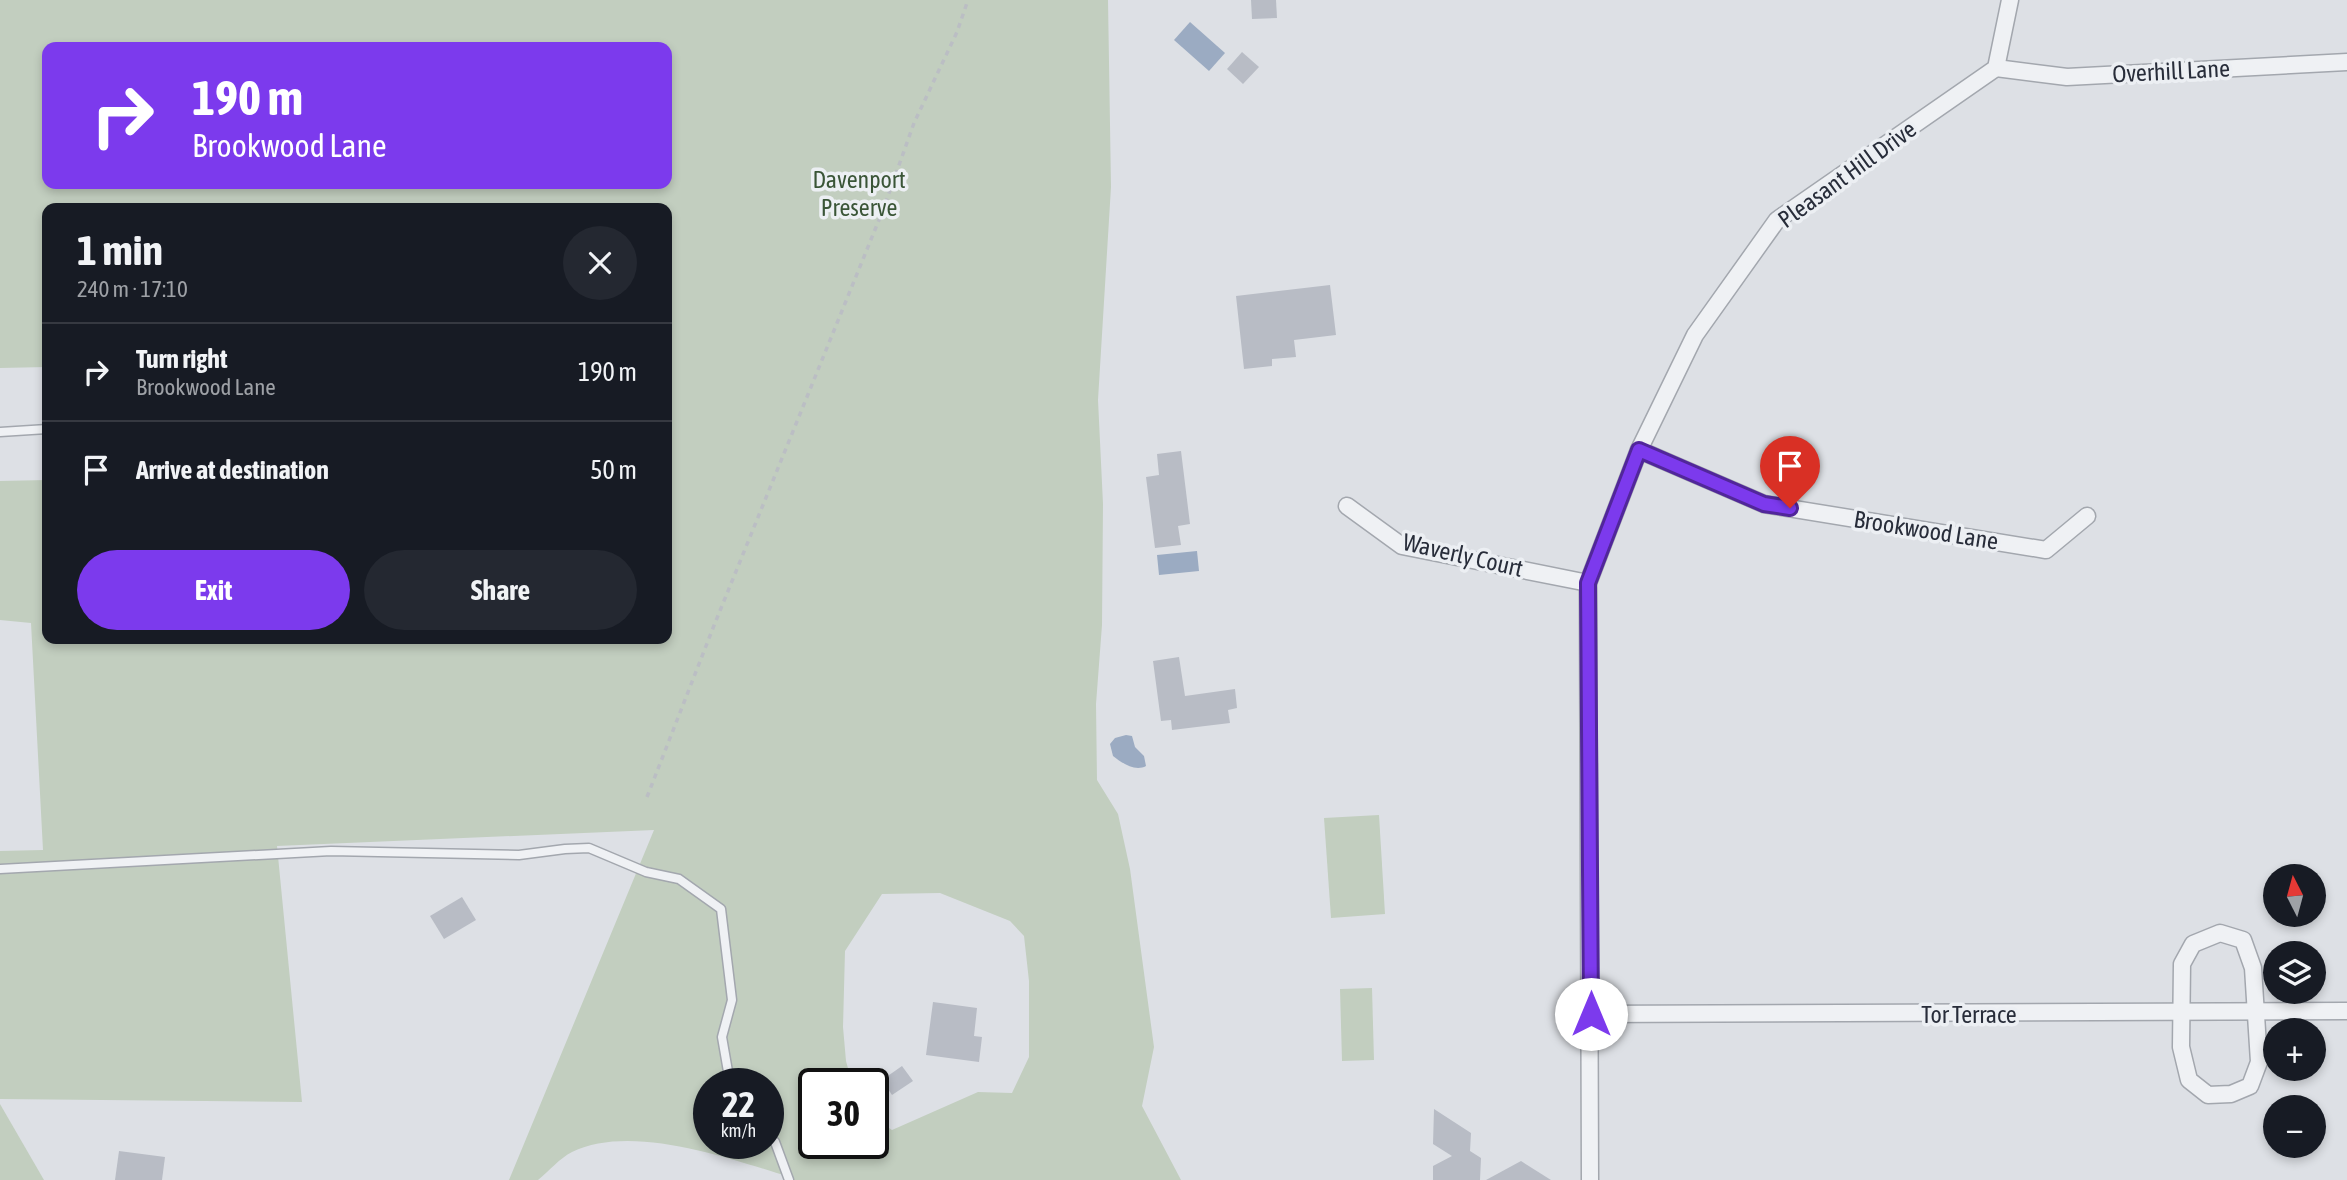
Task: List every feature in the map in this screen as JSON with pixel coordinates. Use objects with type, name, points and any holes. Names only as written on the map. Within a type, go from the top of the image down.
[{"type":"street","points":[[1996,68],[2010,0]]},
{"type":"street","name":"Overhill Lane","points":[[1996,68],[2067,77],[2347,62]]},
{"type":"street","name":"Pleasant Hill Drive","points":[[1590,1180],[1588,583],[1639,450],[1695,335],[1777,220],[1996,68]]},
{"type":"street","name":"Brookwood Lane","points":[[1639,450],[1764,504],[2046,550],[2087,516]]},
{"type":"street","name":"Waverly Court","points":[[1348,506],[1402,546],[1588,583]]},
{"type":"street","points":[[2220,933],[2244,940],[2253,968],[2256,1013],[2259,1062],[2250,1086],[2231,1094],[2208,1095],[2189,1080],[2182,1046],[2182,964],[2193,944],[2220,933]]},
{"type":"street","name":"Tor Terrace","points":[[1591,1014],[2347,1011]]},
{"type":"lane","points":[[0,432],[42,429]]},
{"type":"lane","points":[[0,869],[331,851],[519,855],[589,848],[646,872],[679,879],[721,909],[732,1000],[722,1037],[727,1068]]},
{"type":"lane","points":[[781,1159],[789,1180]]},
{"type":"path","points":[[647,797],[883,210],[914,123],[957,32],[968,0]]},
{"type":"green space","name":"Davenport Preserve","points":[[0,0],[1108,0],[1111,187],[1098,400],[1103,504],[1102,625],[1096,704],[1097,780],[1118,814],[1130,869],[1154,1047],[1142,1106],[1181,1180],[789,1180],[789,1177],[731,1159],[784,1159],[784,1068],[693,1068],[693,1149],[651,1142],[596,1144],[572,1152],[538,1180],[509,1180],[654,830],[277,846],[302,1102],[0,1099],[0,851],[43,850],[31,623],[0,620],[0,481],[42,480],[42,644],[672,644],[672,203],[42,203],[42,367],[0,368]],"holes":[[[940,893],[1010,921],[1024,936],[1029,981],[1029,1057],[1012,1093],[978,1092],[892,1130],[889,1128],[889,1159],[798,1159],[798,1068],[848,1068],[843,1027],[845,951],[882,894]]]},
{"type":"green space","points":[[1379,815],[1385,914],[1331,918],[1324,818]]},
{"type":"green space","points":[[1372,988],[1374,1060],[1342,1061],[1340,989]]},
{"type":"green space","points":[[0,1104],[44,1180],[0,1180]]},
{"type":"water","points":[[1190,22],[1225,53],[1209,71],[1174,40]]},
{"type":"water","points":[[1197,551],[1199,571],[1159,575],[1157,555]]},
{"type":"water","points":[[1132,736],[1135,747],[1144,756],[1146,766],[1133,767],[1113,756],[1110,744],[1115,738]]},
{"type":"building","points":[[1251,0],[1276,0],[1277,18],[1252,19]]},
{"type":"building","points":[[1242,52],[1259,67],[1243,84],[1227,69]]},
{"type":"building","points":[[1330,285],[1336,335],[1294,340],[1296,357],[1272,359],[1272,366],[1244,369],[1236,296]]},
{"type":"building","points":[[1181,451],[1190,524],[1178,526],[1181,545],[1155,548],[1146,477],[1159,475],[1157,454]]},
{"type":"building","points":[[1179,657],[1185,696],[1235,689],[1237,708],[1228,710],[1230,723],[1172,730],[1171,720],[1161,721],[1153,661]]},
{"type":"building","points":[[462,897],[476,920],[444,939],[430,916]]},
{"type":"building","points":[[933,1002],[977,1008],[974,1036],[982,1037],[979,1062],[926,1055]]},
{"type":"building","points":[[902,1066],[913,1081],[892,1095],[889,1090],[889,1075]]},
{"type":"building","points":[[1434,1109],[1471,1133],[1470,1151],[1481,1158],[1480,1180],[1433,1180],[1433,1166],[1452,1156],[1433,1144]]},
{"type":"building","points":[[119,1151],[165,1157],[162,1180],[115,1180]]},
{"type":"building","points":[[1521,1161],[1551,1180],[1486,1180]]},
{"type":"route","points":[[1591,1014],[1588,583],[1639,450],[1764,504],[1790,508]]}]
